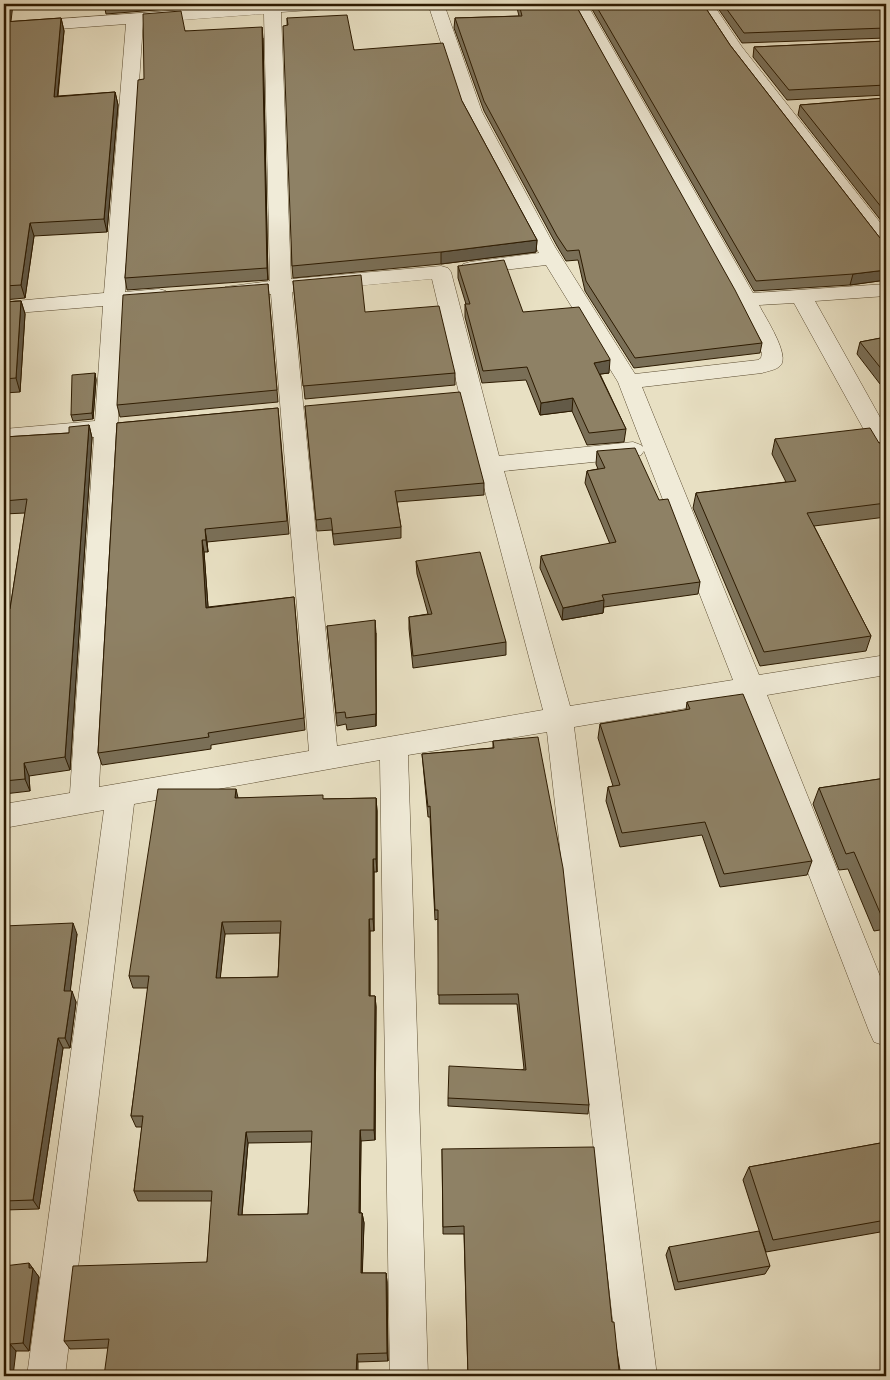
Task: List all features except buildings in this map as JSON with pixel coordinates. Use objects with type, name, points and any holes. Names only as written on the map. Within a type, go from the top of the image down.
[{"type":"street","points":[[90,4],[90,21]]},
{"type":"street","points":[[4,28],[272,6],[327,4]]},
{"type":"street","points":[[436,4],[473,112],[552,258],[629,382],[886,1031]]},
{"type":"street","points":[[579,4],[746,300],[773,353],[772,362],[762,366],[629,382]]},
{"type":"street","points":[[705,4],[736,50],[886,243]]},
{"type":"street","points":[[272,6],[281,287],[324,760]]},
{"type":"street","points":[[84,803],[116,427],[114,298],[135,17]]},
{"type":"street","points":[[736,50],[756,49]]},
{"type":"street","points":[[782,108],[801,106]]},
{"type":"street","points":[[212,292],[441,272],[552,258]]},
{"type":"street","points":[[441,272],[460,394],[490,465],[559,717],[638,1376]]},
{"type":"street","points":[[746,300],[886,290]]},
{"type":"street","points":[[4,308],[183,294]]},
{"type":"street","points":[[800,296],[886,448]]},
{"type":"street","points":[[4,437],[116,427]]},
{"type":"street","points":[[490,465],[654,448]]},
{"type":"street","points":[[4,816],[559,717],[886,665]]},
{"type":"street","points":[[394,746],[409,1376]]},
{"type":"street","points":[[46,1376],[121,794]]}]
